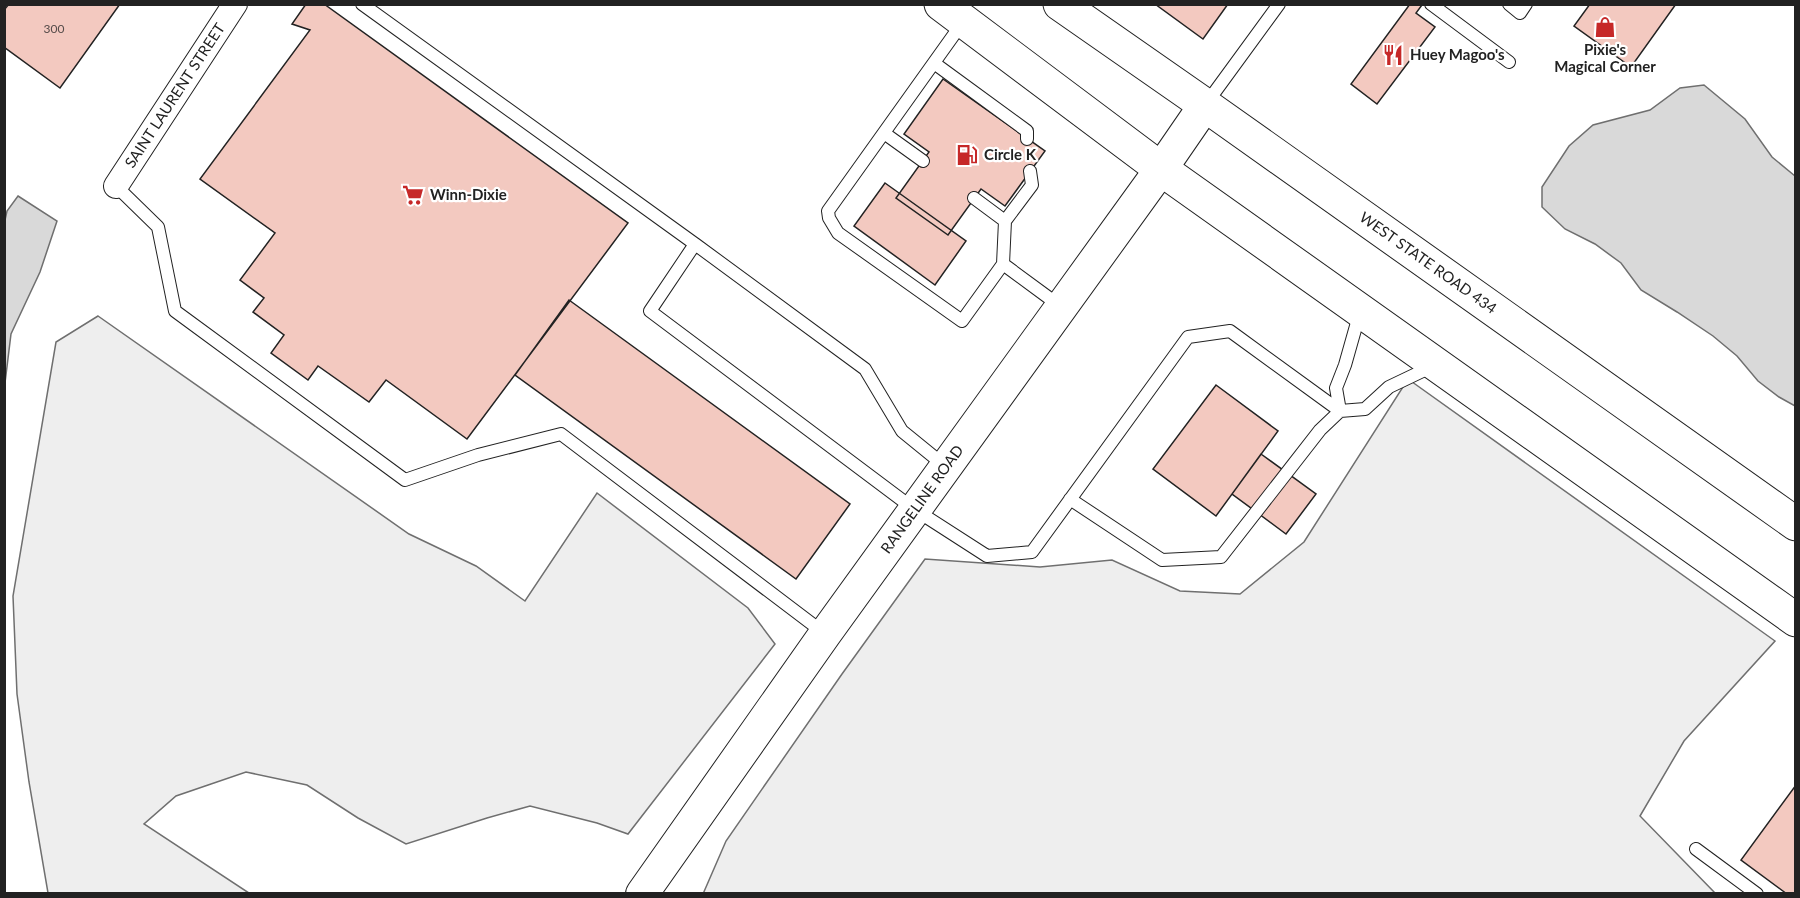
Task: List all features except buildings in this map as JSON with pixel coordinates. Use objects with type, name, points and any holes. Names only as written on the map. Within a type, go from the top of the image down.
[{"type":"main road","name":"WEST STATE ROAD 434","points":[[1060,4],[1796,524]]},
{"type":"main road","points":[[952,13],[1161,169],[1796,620]]},
{"type":"street","name":"SAINT LAURENT STREET","points":[[116,186],[235,4]]},
{"type":"street","name":"RANGELINE ROAD","points":[[642,894],[825,633],[1205,105]]},
{"type":"lane","points":[[362,4],[865,369],[902,431],[945,466]]},
{"type":"lane","points":[[1205,105],[1279,4]]},
{"type":"lane","points":[[1431,4],[1509,62]]},
{"type":"lane","points":[[1509,4],[1520,13],[1526,4]]},
{"type":"lane","points":[[952,13],[934,63],[828,211],[828,218],[838,234],[962,321],[1003,264],[1005,220],[1032,185],[1030,171]]},
{"type":"lane","points":[[934,63],[980,101],[1017,127],[1027,131],[1027,139]]},
{"type":"lane","points":[[884,133],[923,161]]},
{"type":"lane","points":[[116,186],[158,227],[175,311],[405,480],[478,455],[561,434],[825,633]]},
{"type":"lane","points":[[974,198],[1005,220]]},
{"type":"lane","points":[[695,244],[650,311],[914,509],[987,556],[1032,552],[1188,337],[1230,331],[1340,411]]},
{"type":"lane","points":[[1003,264],[1060,306]]},
{"type":"lane","points":[[1340,411],[1336,388],[1345,365],[1360,310]]},
{"type":"lane","points":[[1070,500],[1162,560],[1221,558],[1320,430],[1340,411],[1365,409],[1389,387],[1437,365]]},
{"type":"lane","points":[[1696,849],[1757,894]]},
{"type":"shaded area","points":[[1704,85],[1745,119],[1772,157],[1795,176],[1795,406],[1758,381],[1737,356],[1713,336],[1641,290],[1621,263],[1595,244],[1565,229],[1542,207],[1542,187],[1569,146],[1593,125],[1650,110],[1680,88]]},
{"type":"shaded area","points":[[18,196],[57,221],[40,272],[11,334],[5,383],[5,220],[7,211]]},
{"type":"shaded area","points":[[98,316],[409,534],[476,566],[525,601],[597,493],[748,608],[775,644],[628,834],[597,823],[530,806],[406,844],[358,818],[307,785],[246,772],[176,796],[144,824],[249,893],[48,893],[17,694],[13,596],[56,342]]},
{"type":"shaded area","points":[[1408,379],[1775,641],[1684,741],[1640,816],[1715,893],[703,894],[726,841],[925,559],[1040,567],[1112,560],[1180,591],[1240,594],[1304,542]]},
{"type":"place","name":"Pixie's Magical Corner","points":[[1605,27]]},
{"type":"place","name":"Huey Magoo's","points":[[1393,55]]},
{"type":"place","name":"Circle K","points":[[967,155]]},
{"type":"place","name":"Winn-Dixie","points":[[413,195]]}]
